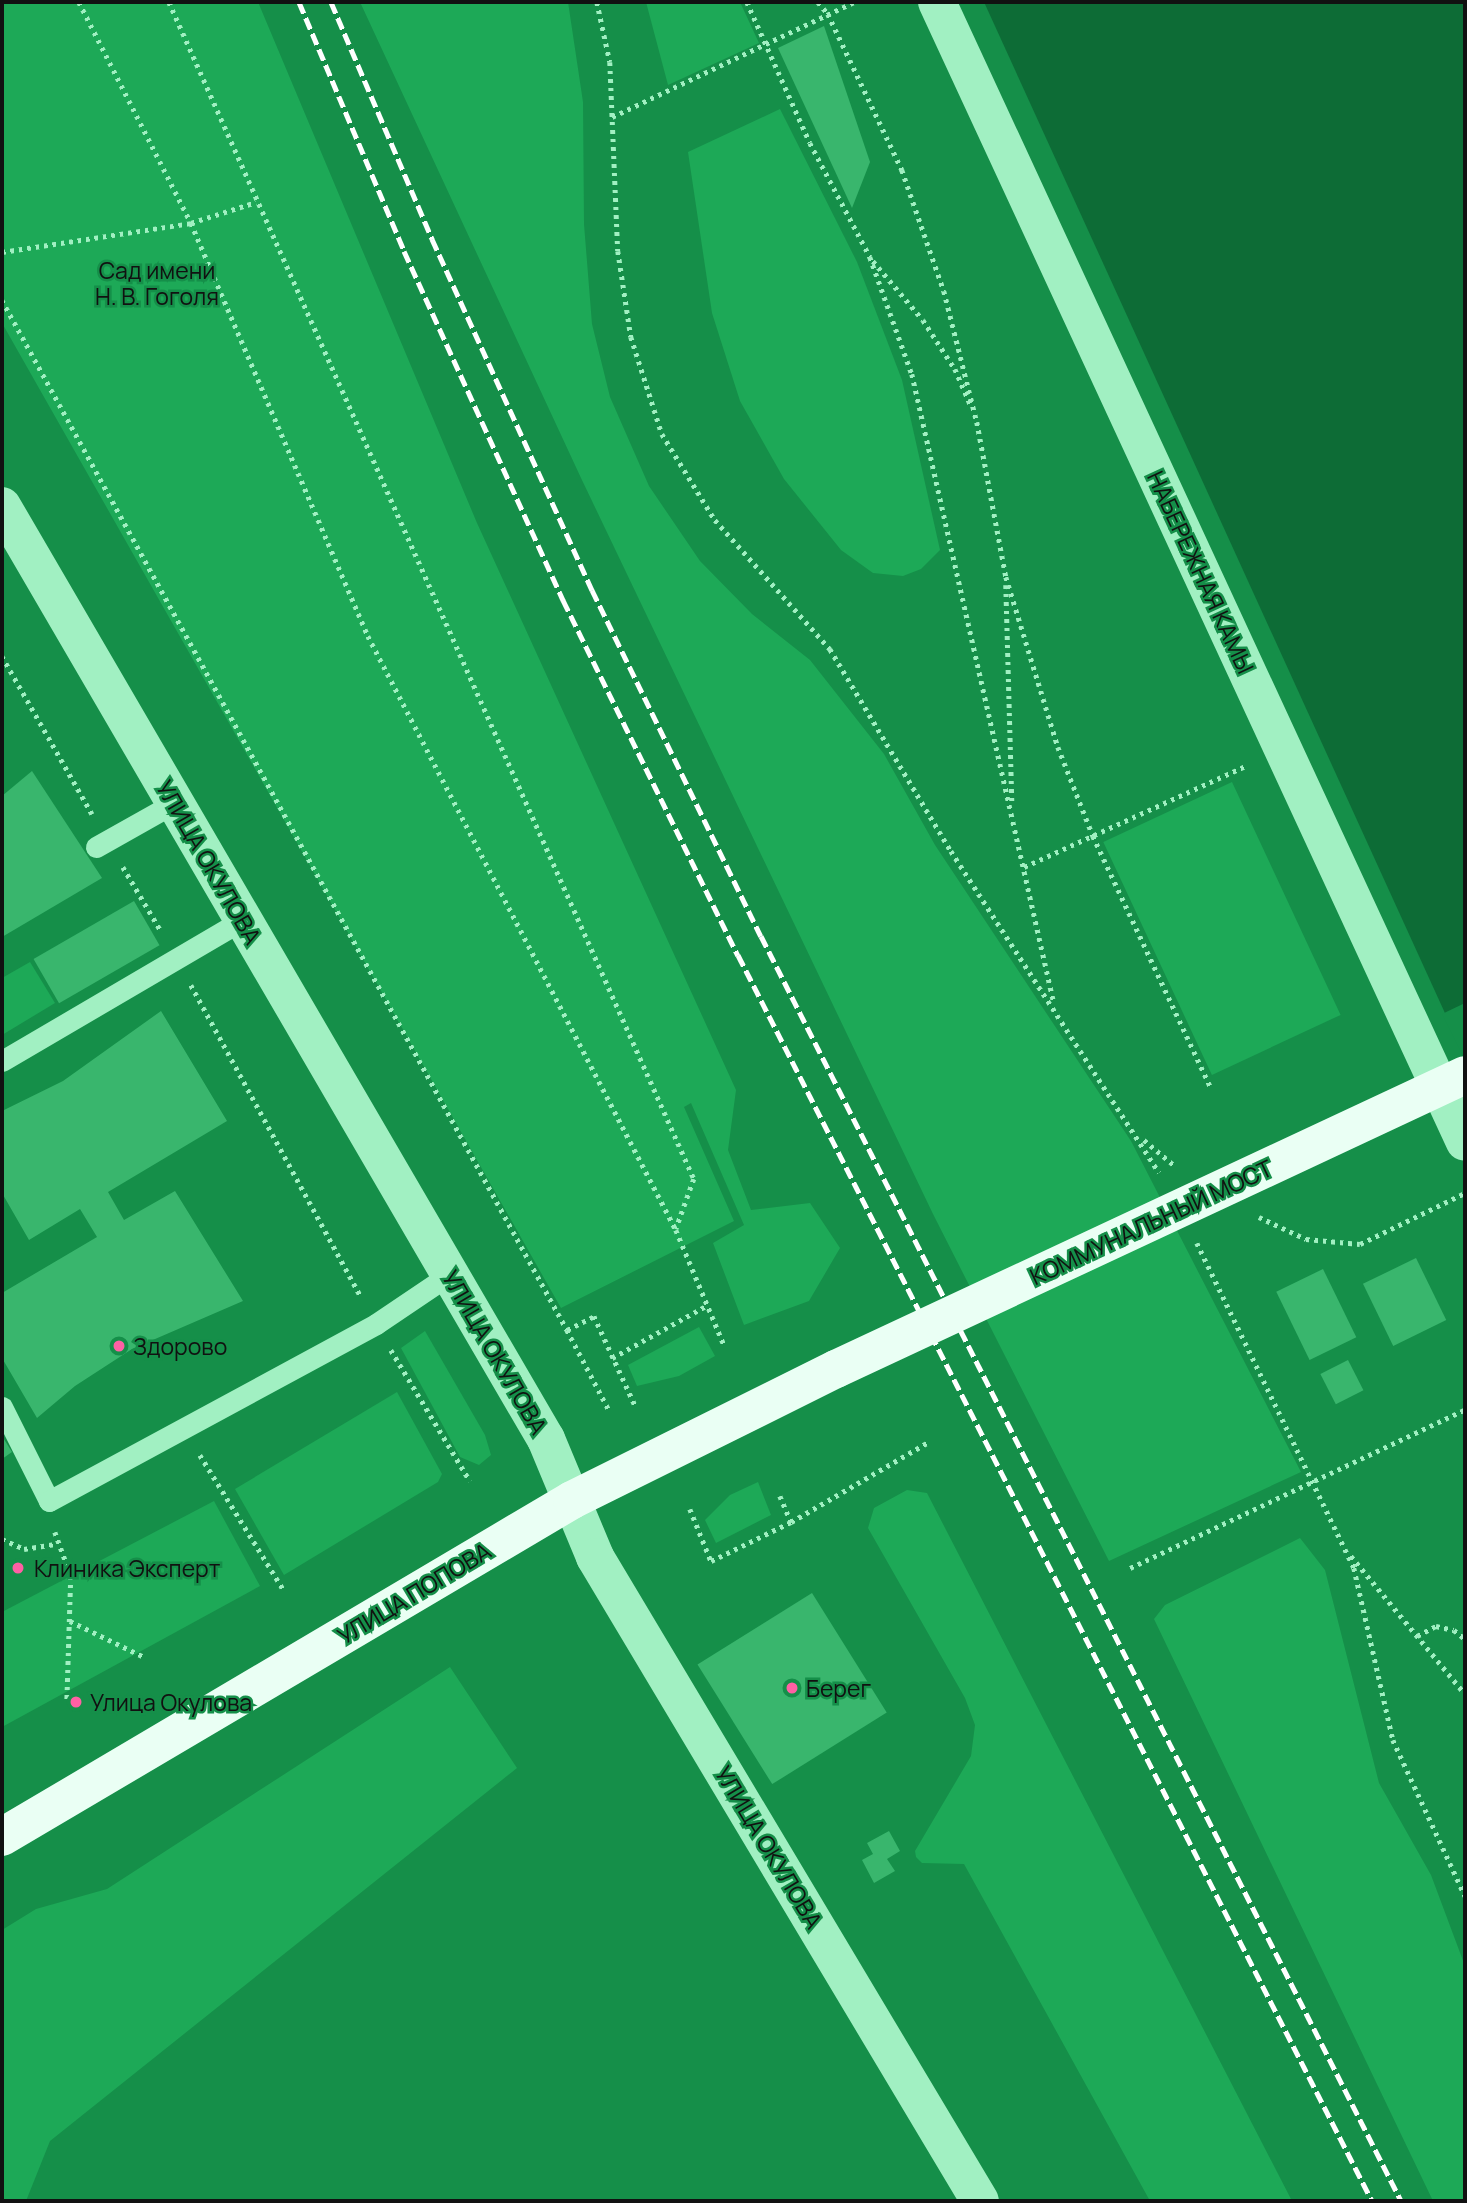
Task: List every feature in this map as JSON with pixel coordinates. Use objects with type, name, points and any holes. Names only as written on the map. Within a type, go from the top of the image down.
[{"type":"main road","name":"КОММУНАЛЬНЫЙ МОСТ","points":[[836,1369],[1465,1075]]},
{"type":"main road","name":"УЛИЦА ПОПОВА","points":[[2,1837],[572,1500],[836,1369]]},
{"type":"street","name":"НАБЕРЕЖНАЯ КАМЫ","points":[[937,2],[1465,1142]]},
{"type":"street","name":"УЛИЦА ОКУЛОВА","points":[[2,506],[546,1439],[595,1557],[981,2201]]},
{"type":"lane","points":[[102,844],[174,803]]},
{"type":"lane","points":[[2,1061],[242,920]]},
{"type":"lane","points":[[2,1407],[49,1501],[185,1430],[376,1324],[450,1275]]},
{"type":"path","points":[[79,2],[191,223],[368,635],[676,1230],[724,1345]]},
{"type":"path","points":[[169,2],[694,1179],[676,1230]]},
{"type":"path","points":[[597,2],[610,62],[618,251],[625,300],[631,337],[662,434],[715,520],[830,649],[951,851],[1140,1138],[1167,1186]]},
{"type":"path","points":[[747,2],[810,143],[870,257],[912,374],[1054,1006]]},
{"type":"path","points":[[818,2],[828,14],[902,170],[944,291],[977,422],[1006,577],[1058,747],[1093,836],[1210,1086]]},
{"type":"path","points":[[612,117],[854,2]]},
{"type":"path","points":[[2,252],[191,223],[256,202]]},
{"type":"path","points":[[870,257],[923,320],[955,369],[977,422]]},
{"type":"path","points":[[2,300],[568,1330],[609,1410]]},
{"type":"path","points":[[1006,577],[1012,815]]},
{"type":"path","points":[[2,656],[102,844],[176,957],[376,1324],[470,1481]]},
{"type":"path","points":[[1024,867],[1283,749]]},
{"type":"path","points":[[1140,1138],[1177,1169]]},
{"type":"path","points":[[1255,1216],[1306,1239],[1360,1244],[1465,1193]]},
{"type":"path","points":[[1193,1235],[1315,1480],[1346,1550],[1367,1615],[1392,1740],[1465,1896]]},
{"type":"path","points":[[612,1358],[706,1306]]},
{"type":"path","points":[[568,1330],[594,1316],[635,1405]]},
{"type":"path","points":[[1130,1568],[1465,1410]]},
{"type":"path","points":[[185,1430],[285,1592]]},
{"type":"path","points":[[690,1510],[711,1561],[791,1522],[927,1443]]},
{"type":"path","points":[[780,1496],[791,1522]]},
{"type":"path","points":[[49,1501],[57,1544],[71,1576],[67,1702]]},
{"type":"path","points":[[2,1539],[24,1549],[57,1544]]},
{"type":"path","points":[[1346,1550],[1465,1694]]},
{"type":"path","points":[[70,1621],[144,1657]]},
{"type":"path","points":[[1417,1636],[1436,1626],[1454,1630],[1465,1639]]},
{"type":"green space","name":"Сад имени Н. В. Гоголя","points":[[2,2],[258,2],[477,523],[736,1090],[728,1150],[751,1210],[810,1203],[840,1248],[809,1301],[744,1325],[713,1243],[744,1225],[691,1103],[684,1107],[734,1221],[561,1308],[2,323]]},
{"type":"green space","points":[[360,2],[568,2],[583,102],[584,224],[592,324],[610,397],[649,486],[700,561],[752,614],[810,660],[884,754],[935,845],[1131,1141],[1301,1472],[1109,1561],[933,1214],[581,478]]},
{"type":"green space","points":[[646,2],[740,2],[759,43],[668,85]]},
{"type":"green space","points":[[780,109],[857,262],[902,380],[940,550],[921,569],[903,576],[873,573],[841,550],[784,479],[740,401],[712,313],[688,152]]},
{"type":"green space","points":[[1232,782],[1341,1015],[1212,1075],[1103,842]]},
{"type":"green space","points":[[30,962],[55,1003],[2,1035],[2,978]]},
{"type":"green space","points":[[699,1327],[715,1356],[679,1376],[637,1386],[628,1365]]},
{"type":"green space","points":[[425,1331],[485,1435],[491,1455],[479,1465],[460,1457],[401,1348]]},
{"type":"green space","points":[[397,1392],[442,1474],[438,1482],[284,1575],[235,1489]]},
{"type":"green space","points":[[758,1482],[771,1515],[716,1543],[705,1520],[730,1495]]},
{"type":"green space","points":[[907,1490],[927,1493],[1292,2201],[1150,2201],[964,1864],[922,1863],[916,1857],[915,1851],[971,1756],[975,1725],[965,1698],[868,1528],[874,1508]]},
{"type":"green space","points":[[214,1501],[260,1586],[2,1727],[2,1612]]},
{"type":"green space","points":[[1300,1538],[1325,1570],[1379,1783],[1431,1875],[1465,1966],[1465,2201],[1433,2201],[1154,1619],[1165,1605]]},
{"type":"green space","points":[[450,1667],[517,1768],[50,2141],[26,2201],[2,2201],[2,1930],[36,1909],[107,1889]]},
{"type":"shaded area","points":[[984,2],[1465,2],[1465,1057]]},
{"type":"pier","points":[[1465,1003],[1465,1060],[1442,1014]]},
{"type":"building","points":[[824,26],[870,162],[852,208],[778,48]]},
{"type":"building","points":[[32,771],[102,878],[2,937],[2,796]]},
{"type":"building","points":[[134,901],[160,945],[59,1003],[34,959]]},
{"type":"building","points":[[161,1011],[227,1121],[108,1192],[124,1220],[175,1191],[243,1301],[132,1349],[75,1386],[37,1418],[2,1358],[2,1293],[97,1237],[80,1209],[29,1240],[2,1193],[2,1111],[63,1081]]},
{"type":"building","points":[[1416,1258],[1446,1320],[1393,1346],[1363,1284]]},
{"type":"building","points":[[1323,1269],[1356,1337],[1310,1360],[1276,1292]]},
{"type":"building","points":[[1348,1360],[1363,1390],[1336,1404],[1320,1374]]},
{"type":"building","points":[[2,1436],[12,1452],[2,1459]]},
{"type":"building","name":"Берег","points":[[812,1593],[887,1713],[772,1784],[698,1665]]},
{"type":"building","points":[[889,1831],[900,1851],[887,1859],[895,1871],[874,1883],[862,1860],[873,1854],[867,1843]]},
{"type":"railway","points":[[299,2],[404,251],[563,600],[738,955],[1372,2201]]},
{"type":"railway","points":[[331,2],[432,239],[592,590],[761,936],[1401,2201]]},
{"type":"place","name":"Здорово","points":[[119,1346]]},
{"type":"place","name":"Клиника Эксперт","points":[[18,1568]]},
{"type":"place","name":"Берег","points":[[792,1688]]},
{"type":"place","name":"Улица Окулова","points":[[76,1702]]}]
